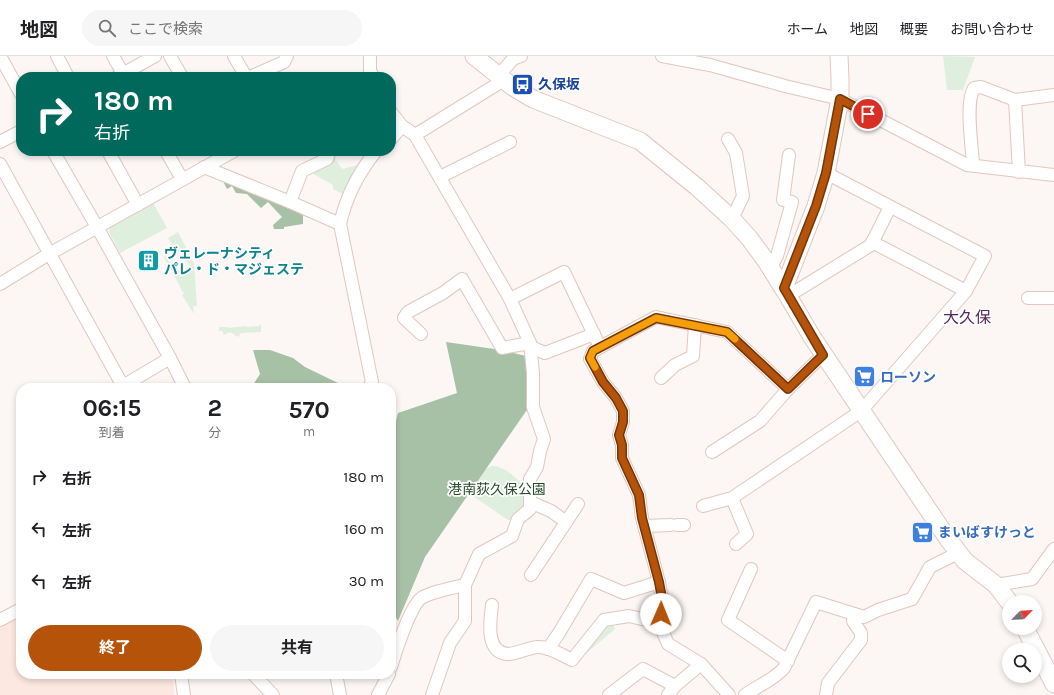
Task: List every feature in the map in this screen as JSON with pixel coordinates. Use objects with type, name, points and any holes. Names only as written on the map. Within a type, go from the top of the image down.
[{"type":"street","points":[[0,56],[16,85]]},
{"type":"street","points":[[57,56],[65,72]]},
{"type":"street","points":[[113,56],[120,72]]},
{"type":"street","points":[[129,72],[155,56]]},
{"type":"street","points":[[170,56],[179,72]]},
{"type":"street","points":[[234,56],[243,72]]},
{"type":"street","points":[[261,72],[284,62],[287,56]]},
{"type":"street","points":[[370,56],[371,72]]},
{"type":"street","points":[[474,56],[513,87],[533,99],[640,141],[668,163],[732,219],[750,239],[770,267],[823,355],[937,525],[965,561],[996,585],[1004,595]]},
{"type":"street","points":[[415,135],[502,78],[513,59],[521,56]]},
{"type":"street","points":[[662,56],[710,65],[785,86],[840,99],[967,165],[973,164],[1019,172],[1054,175]]},
{"type":"street","points":[[786,292],[826,173],[840,99],[839,56]]},
{"type":"street","points":[[973,164],[970,94],[974,88],[981,87],[1015,100],[1054,95]]},
{"type":"street","points":[[1015,100],[1019,172]]},
{"type":"street","points":[[396,118],[402,126],[415,135],[510,299],[531,345],[534,407],[544,439],[537,466],[530,479],[530,509],[518,519],[512,536],[479,554],[465,584],[465,620],[450,643],[432,695]]},
{"type":"street","points":[[396,134],[402,126]]},
{"type":"street","points":[[0,142],[16,134]]},
{"type":"street","points":[[728,139],[736,153],[743,196],[732,219]]},
{"type":"street","points":[[440,178],[510,142]]},
{"type":"street","points":[[770,267],[778,256],[792,202],[783,200],[789,155]]},
{"type":"street","points":[[56,156],[170,358],[182,383]]},
{"type":"street","points":[[111,156],[138,204]]},
{"type":"street","points":[[169,156],[182,179]]},
{"type":"street","points":[[2,279],[222,156]]},
{"type":"street","points":[[290,202],[302,171],[327,159],[328,156]]},
{"type":"street","points":[[372,156],[362,170],[343,212],[340,224],[372,383]]},
{"type":"street","points":[[0,164],[121,383]]},
{"type":"street","points":[[204,167],[340,224]]},
{"type":"street","points":[[704,506],[732,498],[861,411],[966,291],[985,256],[826,173]]},
{"type":"street","points":[[786,292],[871,244],[890,206]]},
{"type":"street","points":[[872,242],[966,291]]},
{"type":"street","points":[[510,299],[564,272],[600,347]]},
{"type":"street","points":[[420,334],[404,318],[408,312],[443,293],[462,279],[502,348],[531,345],[545,353],[594,334]]},
{"type":"street","points":[[1028,298],[1054,298]]},
{"type":"street","points":[[729,695],[701,664],[668,644],[659,623],[663,604],[659,582],[642,518],[639,495],[622,458],[622,445],[619,435],[623,422],[623,411],[616,398],[603,382],[590,358],[593,351],[656,318],[727,332],[788,389]]},
{"type":"street","points":[[661,378],[675,365],[692,356],[696,326]]},
{"type":"street","points":[[712,452],[760,421],[788,389],[823,355]]},
{"type":"street","points":[[129,383],[170,358]]},
{"type":"street","points":[[732,498],[747,534],[736,544]]},
{"type":"street","points":[[530,502],[550,511],[566,522]]},
{"type":"street","points":[[532,575],[578,504]]},
{"type":"street","points":[[645,526],[677,525]]},
{"type":"street","points":[[996,585],[1032,578],[1054,549]]},
{"type":"street","points":[[744,695],[779,674],[788,661],[816,602],[864,616],[912,599],[930,567],[958,553]]},
{"type":"street","points":[[751,569],[728,620],[788,661]]},
{"type":"street","points":[[548,649],[591,579],[624,593],[659,582]]},
{"type":"street","points":[[396,651],[416,604],[422,598],[465,584]]},
{"type":"street","points":[[492,605],[489,630],[494,646],[501,652],[510,654],[538,646],[572,660],[604,620],[629,616],[659,623]]},
{"type":"street","points":[[0,620],[16,612]]},
{"type":"street","points":[[826,695],[828,683],[861,640],[861,633],[853,621],[854,614]]},
{"type":"street","points":[[1029,635],[1054,684]]},
{"type":"street","points":[[609,695],[643,669],[672,690],[701,664]]},
{"type":"street","points":[[182,679],[184,695]]},
{"type":"street","points":[[258,679],[273,695]]},
{"type":"street","points":[[337,679],[340,695]]},
{"type":"street","points":[[378,695],[386,679]]},
{"type":"shaded area","points":[[16,618],[16,679],[173,679],[174,695],[0,695],[0,627]]},
{"type":"green space","points":[[943,56],[975,57],[963,90],[947,90]]},
{"type":"green space","points":[[334,157],[342,169],[358,165],[345,195],[333,189],[333,185],[310,172]]},
{"type":"green space","points":[[222,179],[303,212],[303,224],[284,227],[284,229],[274,229],[273,225],[282,217],[268,202],[261,208],[247,194],[236,193],[232,186],[227,189]]},
{"type":"green space","points":[[152,201],[167,228],[120,253],[109,232],[111,225]]},
{"type":"green space","points":[[178,232],[194,263],[197,306],[193,306],[194,314],[182,295],[184,294],[164,257],[166,255],[176,274],[190,266],[181,251],[177,253],[168,238]]},
{"type":"green space","points":[[261,325],[261,332],[241,333],[238,337],[230,332],[224,335],[222,331],[219,331],[219,327],[228,328]]},
{"type":"green space","points":[[446,342],[501,350],[530,357],[531,404],[425,557],[398,621],[396,618],[396,421],[398,413],[457,393]]},
{"type":"green space","points":[[253,350],[270,350],[293,358],[305,367],[338,383],[254,383],[260,374]]},
{"type":"green space","name":"港南荻久保公園","points":[[492,466],[505,470],[525,486],[525,507],[512,520],[508,520],[473,496],[470,486],[477,473]]},
{"type":"green space","points":[[611,621],[615,629],[582,657],[605,622]]},
{"type":"slow traffic","points":[[595,367],[590,358],[593,351],[656,318],[727,332],[735,339]]},
{"type":"place","name":"久保坂","points":[[523,84]]},
{"type":"place","name":"ヴェレーナシティ パレ・ド・マジェステ","points":[[149,261]]},
{"type":"place","name":"ローソン","points":[[864,377]]},
{"type":"place","name":"まいばすけっと","points":[[923,532]]},
{"type":"district","name":"大久保","points":[[967,317]]},
{"type":"route","points":[[661,614],[663,604],[659,582],[642,518],[639,495],[622,458],[622,445],[619,435],[623,422],[623,411],[616,398],[603,382],[590,358],[593,351],[656,318],[727,332],[788,389],[823,355],[784,288],[816,206],[826,173],[840,99],[868,114]]}]
